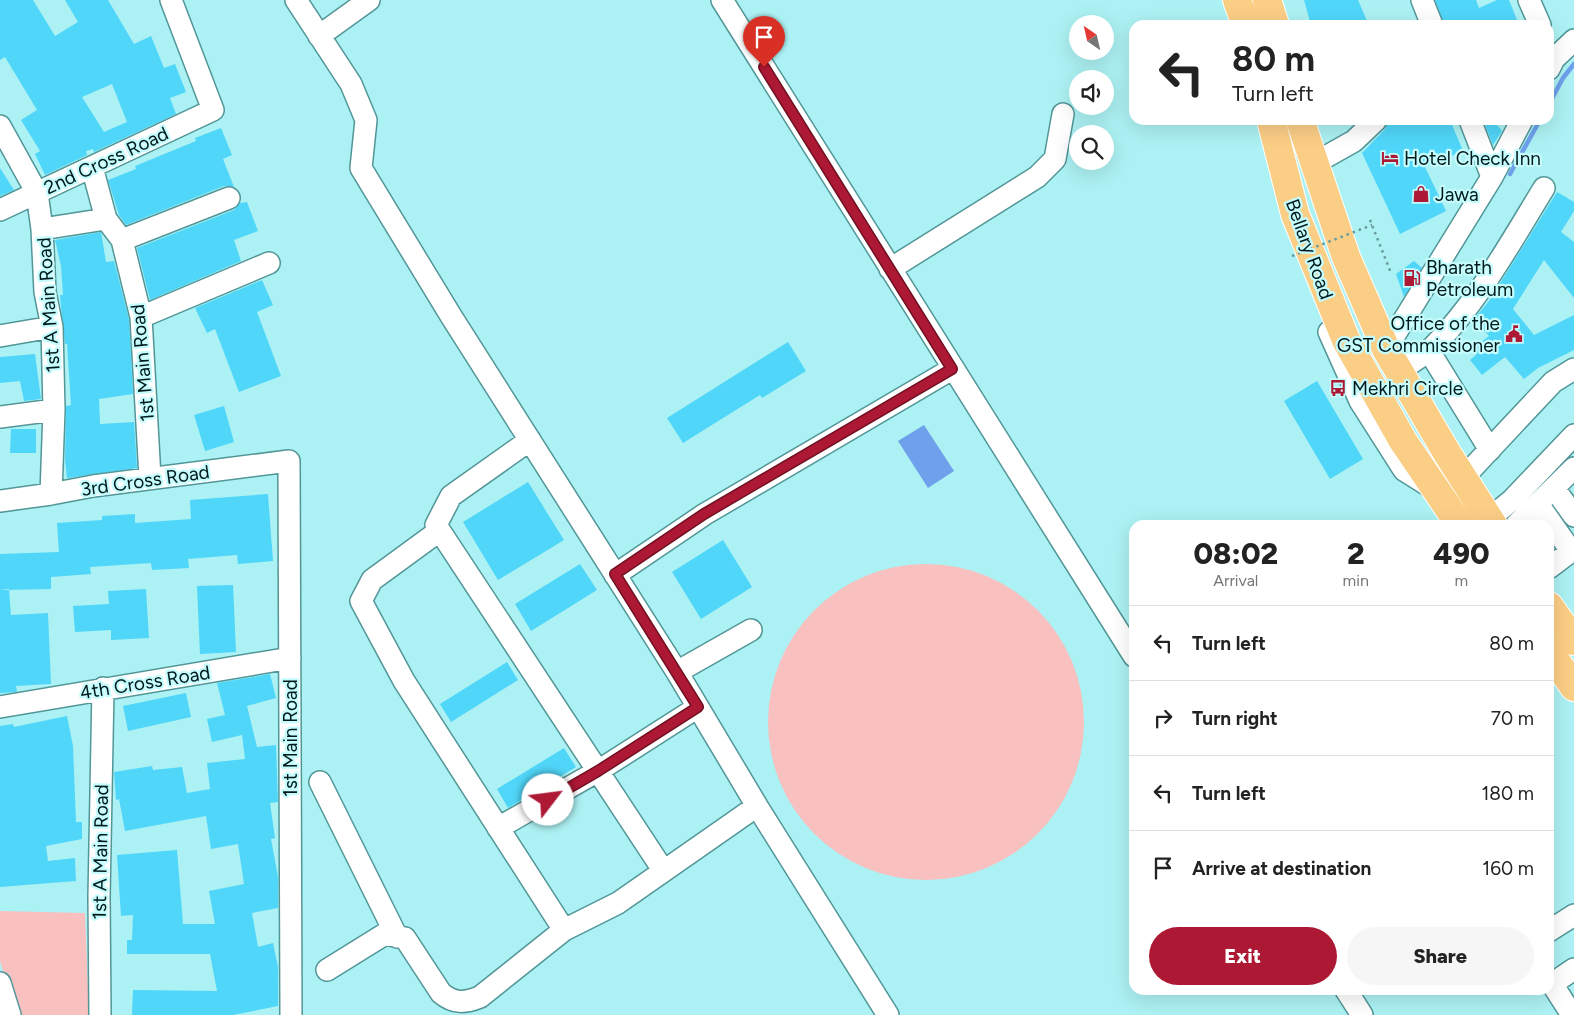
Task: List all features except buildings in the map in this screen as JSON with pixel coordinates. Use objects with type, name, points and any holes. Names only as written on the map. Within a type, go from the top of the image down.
[{"type":"highway","points":[[1237,0],[1244,20]]},
{"type":"highway","points":[[1267,0],[1273,20]]},
{"type":"highway","name":"Bellary Road","points":[[1271,125],[1295,214],[1333,311],[1372,389],[1403,441],[1457,520]]},
{"type":"highway","name":"Bellary Road","points":[[1304,125],[1346,257],[1392,360],[1490,520]]},
{"type":"highway","points":[[1554,613],[1574,641]]},
{"type":"highway","points":[[1554,658],[1574,687]]},
{"type":"street","name":"2nd Cross Road","points":[[0,210],[213,110],[171,0]]},
{"type":"street","points":[[296,0],[351,84],[366,120],[361,168],[888,1015]]},
{"type":"street","points":[[319,36],[369,0]]},
{"type":"street","points":[[722,0],[1129,648]]},
{"type":"street","points":[[1422,0],[1430,20]]},
{"type":"street","points":[[1529,0],[1538,20]]},
{"type":"street","points":[[1554,55],[1574,40]]},
{"type":"street","points":[[890,269],[1037,177],[1055,159],[1063,114]]},
{"type":"street","points":[[1315,164],[1354,141],[1371,125]]},
{"type":"street","points":[[1472,125],[1492,177]]},
{"type":"street","points":[[1392,360],[1519,125]]},
{"type":"street","name":"1st A Main Road","points":[[0,126],[37,193],[42,229],[45,292],[52,327],[54,410],[51,494]]},
{"type":"street","name":"1st Main Road","points":[[92,167],[106,220],[122,240],[141,317],[150,478]]},
{"type":"street","points":[[1392,360],[1429,351],[1451,330],[1486,283],[1544,188]]},
{"type":"street","points":[[122,240],[229,198]]},
{"type":"street","points":[[42,229],[106,220]]},
{"type":"street","points":[[141,317],[269,263]]},
{"type":"street","points":[[0,336],[52,327]]},
{"type":"street","points":[[1429,351],[1490,450]]},
{"type":"street","points":[[615,574],[704,514],[952,369]]},
{"type":"street","points":[[1463,478],[1553,382],[1574,369]]},
{"type":"street","points":[[0,417],[54,410]]},
{"type":"street","points":[[1493,520],[1574,435]]},
{"type":"street","points":[[530,440],[451,496],[436,525],[663,870]]},
{"type":"street","name":"1st Main Road","points":[[289,461],[291,1015]]},
{"type":"street","name":"3rd Cross Road","points":[[0,500],[150,478],[289,461]]},
{"type":"street","points":[[1521,520],[1574,468]]},
{"type":"street","points":[[1554,488],[1574,516]]},
{"type":"street","points":[[1538,504],[1549,520]]},
{"type":"street","points":[[1554,527],[1573,555],[1554,566]]},
{"type":"street","points":[[439,531],[372,580],[361,601],[404,681],[564,930]]},
{"type":"street","points":[[676,672],[751,630]]},
{"type":"street","name":"4th Cross Road","points":[[0,707],[103,688],[290,658]]},
{"type":"street","name":"1st A Main Road","points":[[100,1015],[99,897],[103,688]]},
{"type":"street","points":[[498,828],[598,771],[698,707]]},
{"type":"street","points":[[320,782],[397,937]]},
{"type":"street","points":[[327,970],[385,934],[405,938],[442,993],[457,1008],[480,997],[564,930],[618,904],[663,870],[757,806]]},
{"type":"street","points":[[1554,928],[1574,915]]},
{"type":"street","points":[[1554,980],[1574,969]]},
{"type":"street","points":[[0,983],[10,1015]]},
{"type":"street","points":[[1554,988],[1572,1015]]},
{"type":"street","points":[[1349,995],[1362,1015]]},
{"type":"path","points":[[1370,220],[1391,273]]},
{"type":"path","points":[[1292,256],[1372,225]]},
{"type":"shaded area","points":[[926,564],[957,567],[987,576],[1014,591],[1038,610],[1057,634],[1072,661],[1081,691],[1084,722],[1081,753],[1072,783],[1057,810],[1038,834],[1014,853],[987,868],[957,877],[926,880],[895,877],[865,868],[838,853],[814,834],[795,810],[780,783],[771,753],[768,722],[771,691],[780,661],[795,634],[814,610],[838,591],[865,576],[895,567]]},
{"type":"shaded area","points":[[0,911],[85,913],[89,1015],[16,1015],[0,961]]},
{"type":"water","points":[[924,425],[954,471],[928,488],[898,441]]},
{"type":"waterway","points":[[1554,95],[1563,78],[1574,64]]},
{"type":"waterway","points":[[1510,174],[1537,125]]},
{"type":"place","name":"Hotel Check Inn","points":[[1390,158]]},
{"type":"place","name":"Jawa","points":[[1421,194]]},
{"type":"place","name":"Bharath Petroleum","points":[[1412,278]]},
{"type":"place","name":"Office of the GST Commissioner","points":[[1514,334]]},
{"type":"place","name":"Mekhri Circle","points":[[1338,388]]},
{"type":"route","points":[[548,800],[598,771],[698,707],[615,574],[704,514],[952,369],[764,67]]}]
